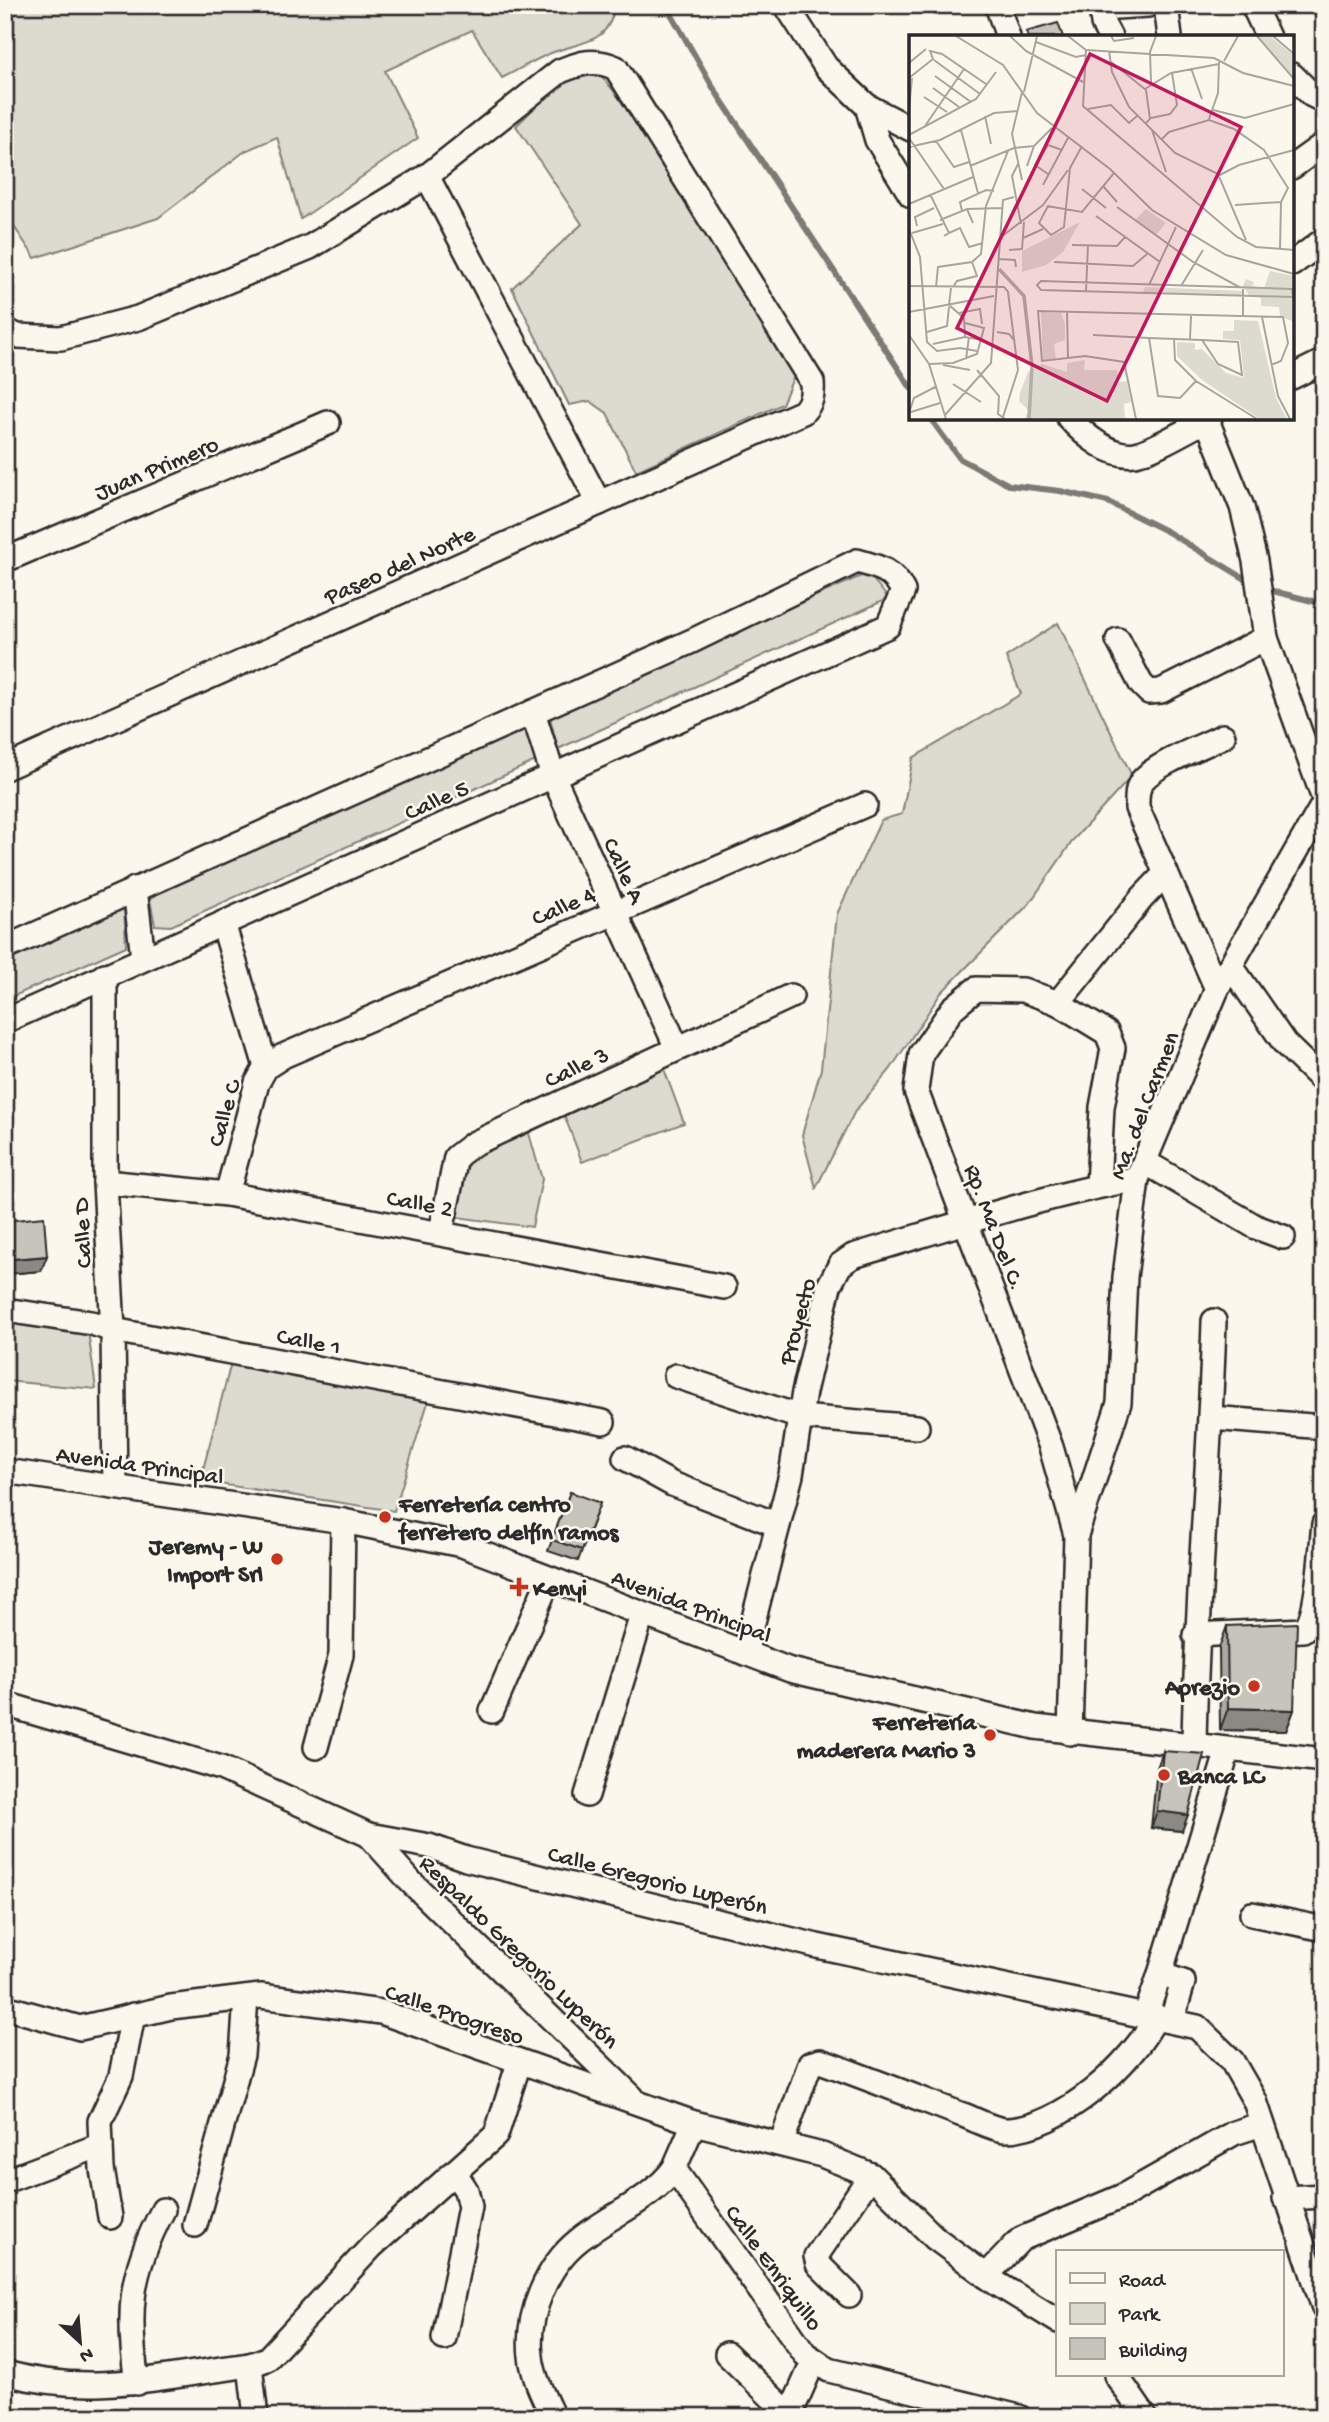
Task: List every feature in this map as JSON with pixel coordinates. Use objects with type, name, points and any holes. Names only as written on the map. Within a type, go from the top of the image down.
[{"type":"street","points":[[786,5],[825,67],[867,106],[909,128]]},
{"type":"street","points":[[997,5],[1007,35]]},
{"type":"street","points":[[1109,35],[1101,6],[1148,5]]},
{"type":"street","points":[[1166,5],[1170,35]]},
{"type":"street","points":[[1253,5],[1267,35]]},
{"type":"street","name":"Paseo del Norte","points":[[5,768],[803,412],[811,404],[812,382],[615,68],[603,62],[583,62],[560,71],[427,176]]},
{"type":"street","points":[[1294,77],[1312,95],[1324,101]]},
{"type":"street","points":[[867,106],[877,140],[909,192]]},
{"type":"street","points":[[1294,166],[1324,144]]},
{"type":"street","points":[[5,330],[17,336],[61,338],[138,318],[310,247],[427,176],[599,503]]},
{"type":"street","points":[[1294,262],[1324,240]]},
{"type":"street","points":[[1294,376],[1324,361]]},
{"type":"street","points":[[1072,420],[1087,437],[1117,451],[1134,454],[1205,420]]},
{"type":"street","points":[[1207,420],[1242,507],[1255,561],[1266,638],[1324,801]]},
{"type":"street","name":"Juan Primero","points":[[5,560],[328,423]]},
{"type":"street","name":"Calle 5","points":[[5,1021],[888,626],[903,591],[898,578],[885,568],[857,561],[692,641],[533,712]]},
{"type":"street","points":[[1118,640],[1141,684],[1149,692],[1161,691],[1266,638]]},
{"type":"street","points":[[5,948],[533,712]]},
{"type":"street","name":"Calle A","points":[[533,712],[553,776],[677,1048]]},
{"type":"street","points":[[1217,989],[1137,808],[1141,782],[1154,771],[1223,736]]},
{"type":"street","name":"Ma. del Carmen","points":[[1076,1535],[1119,1403],[1125,1277],[1141,1170],[1217,989],[1324,801]]},
{"type":"street","name":"Calle 4","points":[[274,1061],[614,911],[865,806]]},
{"type":"street","points":[[1098,1186],[1102,1107],[1113,1048],[1107,1033],[1058,1003],[1142,898],[1166,873]]},
{"type":"street","points":[[135,889],[144,958]]},
{"type":"street","points":[[223,923],[274,1061]]},
{"type":"street","points":[[1231,966],[1285,1044],[1324,1082]]},
{"type":"street","name":"Calle D","points":[[105,975],[105,1182],[113,1330],[115,1487]]},
{"type":"street","name":"Rp. Ma Del C.","points":[[1058,1003],[1023,990],[976,989],[953,1008],[921,1054],[916,1091],[1051,1447],[1076,1535]]},
{"type":"street","name":"Calle 3","points":[[441,1232],[456,1157],[473,1144],[792,996]]},
{"type":"street","name":"Calle C","points":[[227,1194],[257,1083],[274,1061]]},
{"type":"street","points":[[1141,1170],[1256,1227],[1283,1237]]},
{"type":"street","name":"Proyecto","points":[[745,1653],[791,1475],[815,1342],[829,1286],[839,1265],[853,1256],[1098,1186],[1141,1170]]},
{"type":"street","name":"Calle 2","points":[[105,1182],[227,1194],[724,1286]]},
{"type":"street","name":"Calle 1","points":[[5,1310],[92,1323],[113,1330],[603,1422]]},
{"type":"street","points":[[1194,1746],[1195,1635],[1211,1419],[1214,1321]]},
{"type":"street","points":[[676,1376],[800,1417],[917,1427]]},
{"type":"street","points":[[1211,1419],[1324,1427]]},
{"type":"street","points":[[625,1458],[672,1484],[778,1525]]},
{"type":"street","name":"Avenida Principal","points":[[5,1471],[343,1521],[462,1545],[790,1670],[1070,1733],[1324,1760]]},
{"type":"street","points":[[316,1747],[341,1655],[343,1521]]},
{"type":"street","points":[[1195,1635],[1303,1630],[1307,1627],[1313,1613],[1324,1524]]},
{"type":"street","points":[[1070,1733],[1076,1535]]},
{"type":"street","points":[[492,1711],[549,1579]]},
{"type":"street","points":[[587,1795],[642,1615]]},
{"type":"street","name":"Calle Gregorio Luperón","points":[[5,1704],[221,1768],[369,1835],[429,1846],[466,1859],[817,1946],[1158,2016],[1197,2027],[1232,2061],[1255,2101],[1324,2308]]},
{"type":"street","points":[[780,2144],[810,2064],[815,2061],[1003,2130],[1040,2124],[1091,2091],[1128,2060],[1183,1982],[1160,1973],[1227,1750]]},
{"type":"street","name":"Respaldo Gregorio Luperón","points":[[369,1835],[411,1882],[637,2102]]},
{"type":"street","points":[[1252,1914],[1324,1929]]},
{"type":"street","name":"Calle Progreso","points":[[5,2007],[80,2028],[133,2015],[261,1996],[381,2012],[694,2123],[822,2155],[871,2175]]},
{"type":"street","points":[[195,2225],[242,2055],[246,1998]]},
{"type":"street","points":[[110,2217],[100,2120],[121,2076],[133,2015]]},
{"type":"street","points":[[5,2373],[43,2383],[110,2386],[250,2365],[267,2359],[372,2246],[496,2135],[519,2063]]},
{"type":"street","points":[[553,2417],[541,2392],[531,2356],[532,2322],[549,2274],[578,2241],[666,2180],[674,2169],[694,2123]]},
{"type":"street","points":[[986,2276],[1021,2239],[1124,2196],[1234,2133],[1262,2124]]},
{"type":"street","points":[[5,2180],[101,2145]]},
{"type":"street","name":"Calle Enriquillo","points":[[674,2169],[805,2354],[829,2370],[1019,2417]]},
{"type":"street","points":[[444,2338],[470,2207],[466,2190],[455,2173]]},
{"type":"street","points":[[849,2295],[818,2264],[816,2256],[871,2175],[935,2238],[986,2276],[1056,2320]]},
{"type":"street","points":[[1285,2197],[1324,2196]]},
{"type":"street","points":[[137,2383],[130,2332],[132,2288],[163,2210]]},
{"type":"street","points":[[727,2354],[790,2416],[814,2360]]},
{"type":"street","points":[[250,2365],[256,2417]]},
{"type":"street","points":[[1117,2376],[1145,2417]]},
{"type":"green space","points":[[5,5],[615,5],[607,28],[600,35],[545,56],[502,78],[472,30],[385,71],[418,138],[301,219],[277,137],[245,151],[158,218],[35,258],[5,213]]},
{"type":"green space","points":[[600,74],[668,159],[794,376],[782,404],[636,471],[607,413],[590,401],[569,405],[512,288],[582,224],[516,126],[564,79]]},
{"type":"green space","points":[[868,573],[896,608],[887,599],[558,749],[549,714]]},
{"type":"green space","points":[[1058,623],[1132,776],[1074,839],[1029,904],[941,993],[890,1070],[855,1111],[816,1188],[802,1135],[821,1069],[837,914],[881,820],[902,814],[913,758],[1021,694],[1006,657]]},
{"type":"green space","points":[[523,716],[538,760],[171,926],[155,925],[150,900],[156,889]]},
{"type":"green space","points":[[124,903],[126,946],[5,1000],[5,956]]},
{"type":"green space","points":[[661,1061],[684,1123],[582,1162],[560,1104]]},
{"type":"green space","points":[[526,1123],[542,1179],[532,1227],[449,1216],[458,1156]]},
{"type":"green space","points":[[5,1320],[88,1331],[96,1389],[5,1381]]},
{"type":"green space","points":[[232,1359],[430,1396],[394,1511],[200,1481]]},
{"type":"building","points":[[1058,23],[1062,35],[1027,35],[1026,32]]},
{"type":"building","points":[[44,1217],[47,1256],[12,1259],[11,1247],[5,1247],[5,1221]]},
{"type":"building","points":[[570,1492],[600,1503],[582,1550],[552,1540]]},
{"type":"building","name":"Aprezio","points":[[1297,1623],[1294,1710],[1228,1708],[1227,1626]]},
{"type":"building","points":[[1163,1751],[1204,1754],[1188,1815],[1157,1811]]},
{"type":"waterway","points":[[666,5],[714,89],[909,385]]},
{"type":"waterway","points":[[931,420],[960,459],[1009,485],[1060,491],[1108,502],[1168,532],[1252,583]]},
{"type":"waterway","points":[[1265,589],[1324,604]]},
{"type":"place","name":"Ferretería centro ferretero delfín ramos","points":[[385,1517]]},
{"type":"place","name":"Jeremy - W Import Srl","points":[[277,1559]]},
{"type":"place","name":"Kenyi","points":[[519,1587]]},
{"type":"place","name":"Aprezio","points":[[1254,1686]]},
{"type":"place","name":"Ferretería maderera Mario 3","points":[[990,1735]]},
{"type":"place","name":"Banca LC","points":[[1164,1775]]}]
